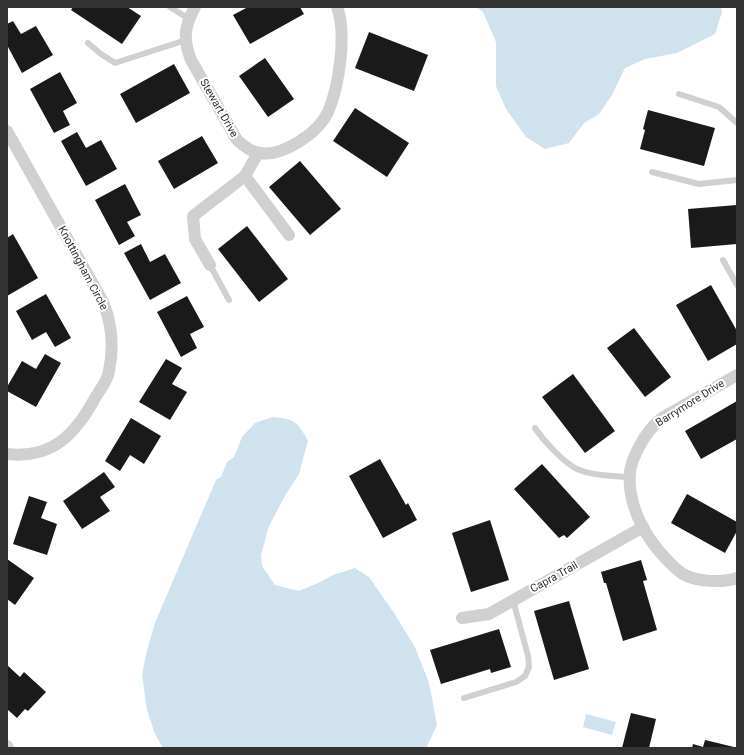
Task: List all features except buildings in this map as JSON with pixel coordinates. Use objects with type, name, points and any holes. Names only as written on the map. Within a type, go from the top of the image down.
[{"type":"street","name":"Stewart Drive","points":[[195,7],[186,26],[186,40],[191,60],[237,140],[247,148],[258,153]]},
{"type":"street","points":[[210,266],[195,239],[193,216],[245,176],[258,153],[265,154],[285,150],[309,135],[319,125],[327,113],[334,93],[342,42],[342,27],[337,7]]},
{"type":"street","name":"Knottingham Circle","points":[[7,131],[103,302],[111,327],[112,341],[109,372],[90,408],[71,434],[55,446],[40,452],[19,455],[7,454]]},
{"type":"street","points":[[245,176],[290,235]]},
{"type":"street","name":"Barrymore Drive","points":[[737,375],[662,418],[654,425],[639,445],[630,470],[632,496],[635,510],[643,528],[663,555],[683,574],[713,581],[725,581],[737,578]]},
{"type":"street","name":"Capra Trail","points":[[462,618],[489,614],[643,528]]},
{"type":"lane","points":[[170,7],[189,19]]},
{"type":"lane","points":[[88,43],[115,63],[186,40]]},
{"type":"lane","points":[[679,94],[720,107],[737,123]]},
{"type":"lane","points":[[652,172],[699,184],[737,180]]},
{"type":"lane","points":[[723,260],[737,285]]},
{"type":"lane","points":[[210,266],[229,300]]},
{"type":"lane","points":[[535,428],[542,438],[556,452],[576,468],[596,475],[630,477]]},
{"type":"lane","points":[[464,698],[516,682],[525,676],[529,667],[528,656],[513,600]]},
{"type":"water","points":[[476,7],[721,7],[722,12],[715,34],[677,53],[645,59],[625,68],[612,95],[599,114],[584,123],[569,143],[545,149],[526,137],[506,109],[496,86],[496,42],[483,12]]},
{"type":"water","points":[[273,417],[291,420],[298,426],[308,441],[299,474],[286,494],[269,526],[261,555],[262,566],[275,585],[299,591],[333,575],[355,568],[369,577],[415,647],[429,683],[437,725],[426,748],[163,748],[155,734],[147,710],[142,675],[146,654],[155,623],[216,480],[221,477],[227,462],[234,457],[242,437],[255,423]]},
{"type":"water","points":[[586,714],[616,722],[612,735],[583,727]]}]
